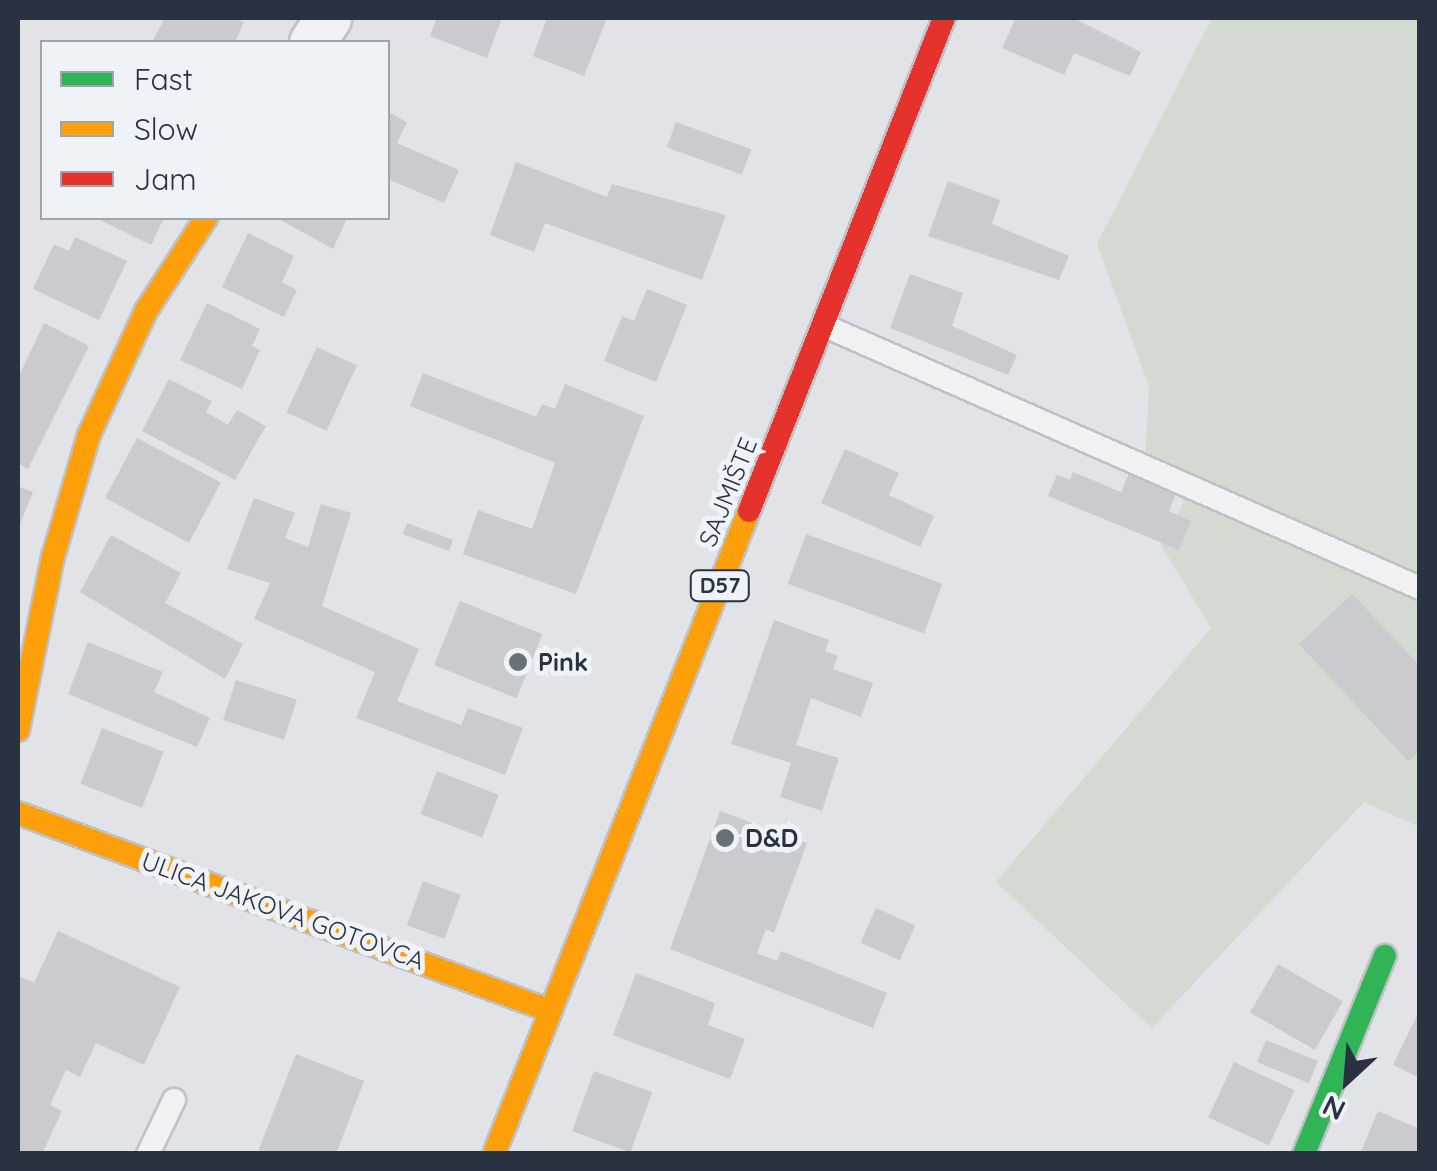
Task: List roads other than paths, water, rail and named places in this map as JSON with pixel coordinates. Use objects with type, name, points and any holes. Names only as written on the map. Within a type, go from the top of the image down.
[{"type":"street","points":[[313,40],[328,18]]},
{"type":"street","name":"SAJMIŠTE","points":[[494,1154],[944,18]]},
{"type":"street","points":[[18,730],[53,557],[89,434],[146,311],[205,220]]},
{"type":"street","name":"ULICA JAKOVA GOTOVCA","points":[[18,813],[548,1010]]},
{"type":"street","points":[[1304,1154],[1384,956]]},
{"type":"lane","points":[[824,326],[1420,588]]},
{"type":"lane","points":[[148,1154],[174,1100]]},
{"type":"place","name":"Pink","points":[[518,662]]},
{"type":"place","name":"D&D","points":[[725,838]]}]
